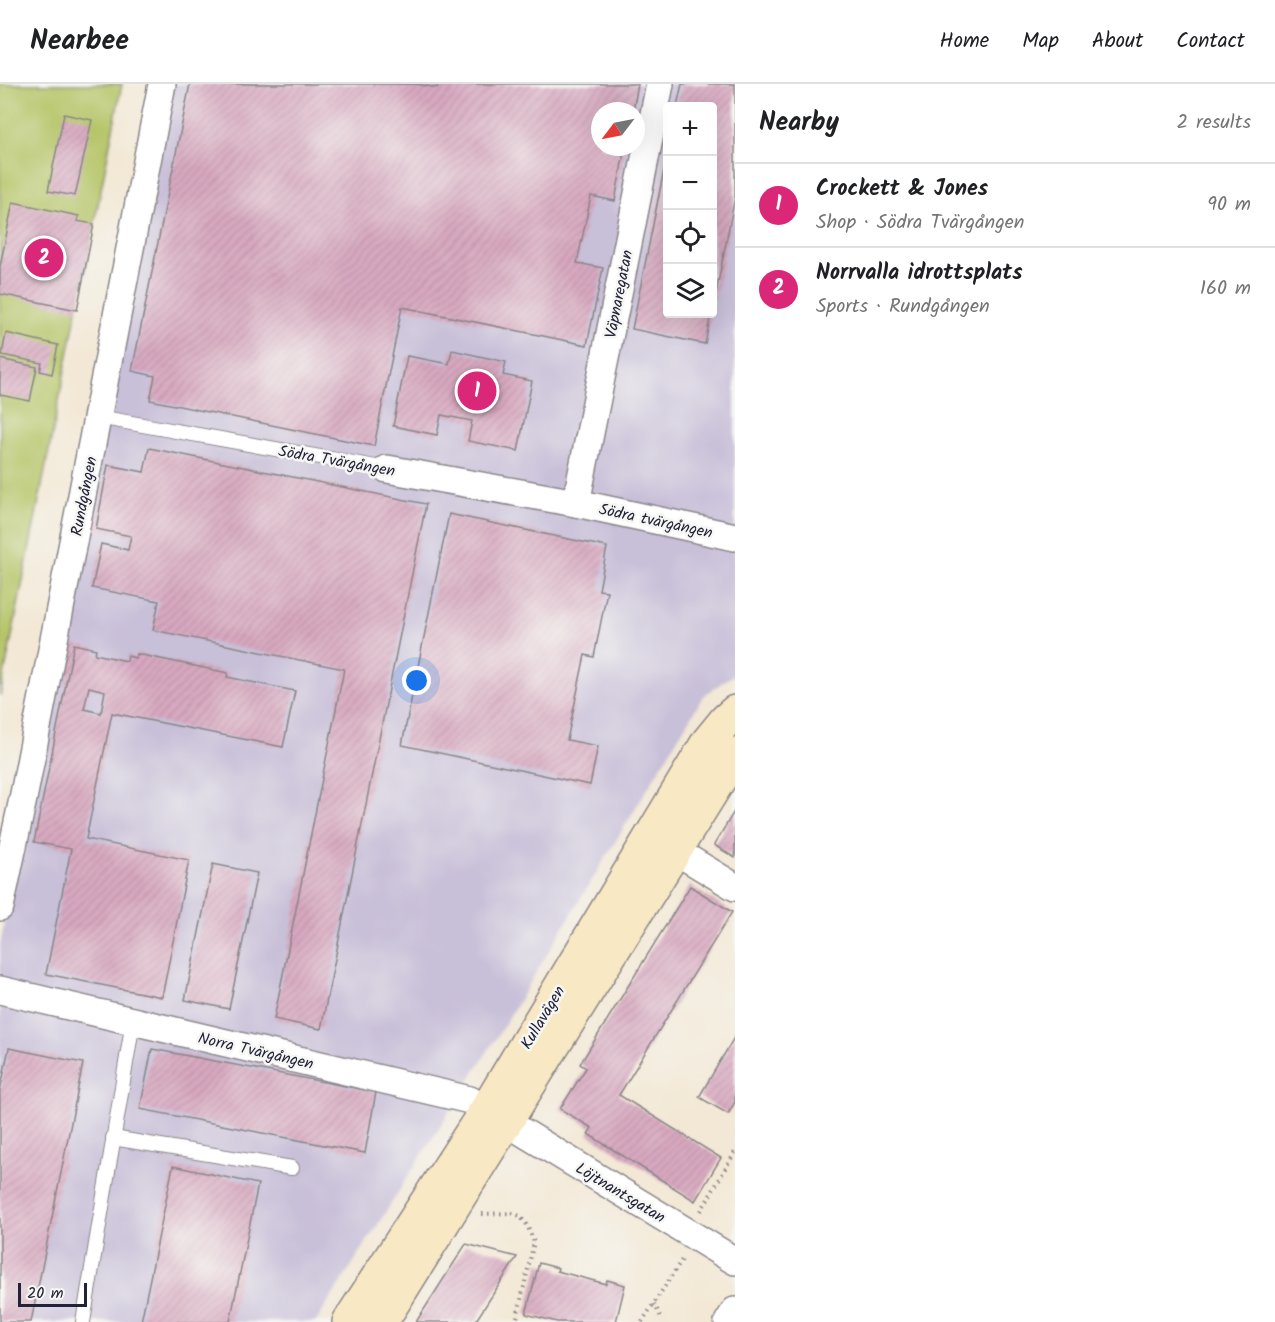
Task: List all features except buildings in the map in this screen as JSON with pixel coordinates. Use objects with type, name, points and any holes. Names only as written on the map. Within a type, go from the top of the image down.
[{"type":"street","name":"Rundgången","points":[[0,907],[162,84]]},
{"type":"street","name":"Väpnaregatan","points":[[576,503],[660,84]]},
{"type":"street","name":"Södra Tvärgången","points":[[387,469],[576,503]]},
{"type":"street","name":"Södra tvärgången","points":[[576,503],[735,537]]},
{"type":"street","name":"Kullavägen","points":[[381,1322],[708,742],[735,712]]},
{"type":"street","name":"Kullavägen","points":[[349,1322],[497,1115],[674,850],[735,754]]},
{"type":"street","points":[[674,850],[735,887]]},
{"type":"street","name":"Norra Tvärgången","points":[[0,990],[470,1100],[497,1115]]},
{"type":"street","name":"Löjtnantsgatan","points":[[497,1115],[735,1261]]},
{"type":"street","points":[[728,1322],[735,1311]]},
{"type":"lane","name":"Södra Tvärgången","points":[[98,417],[387,469]]},
{"type":"lane","points":[[83,1322],[133,1021]]},
{"type":"lane","points":[[114,1138],[292,1168]]},
{"type":"path","points":[[700,1211],[735,1152]]},
{"type":"path","points":[[472,1213],[512,1213],[520,1216],[528,1225],[534,1242],[516,1322]]},
{"type":"path","points":[[642,1322],[683,1258]]},
{"type":"path","points":[[654,1304],[662,1318]]},
{"type":"shaded area","points":[[173,84],[735,84],[735,674],[704,695],[503,1027],[316,1322],[0,1322],[0,945]]},
{"type":"green space","points":[[0,84],[122,84],[0,696]]},
{"type":"place","name":"Norrvalla idrottsplats","points":[[44,258]]},
{"type":"place","name":"Crockett & Jones","points":[[477,391]]}]
